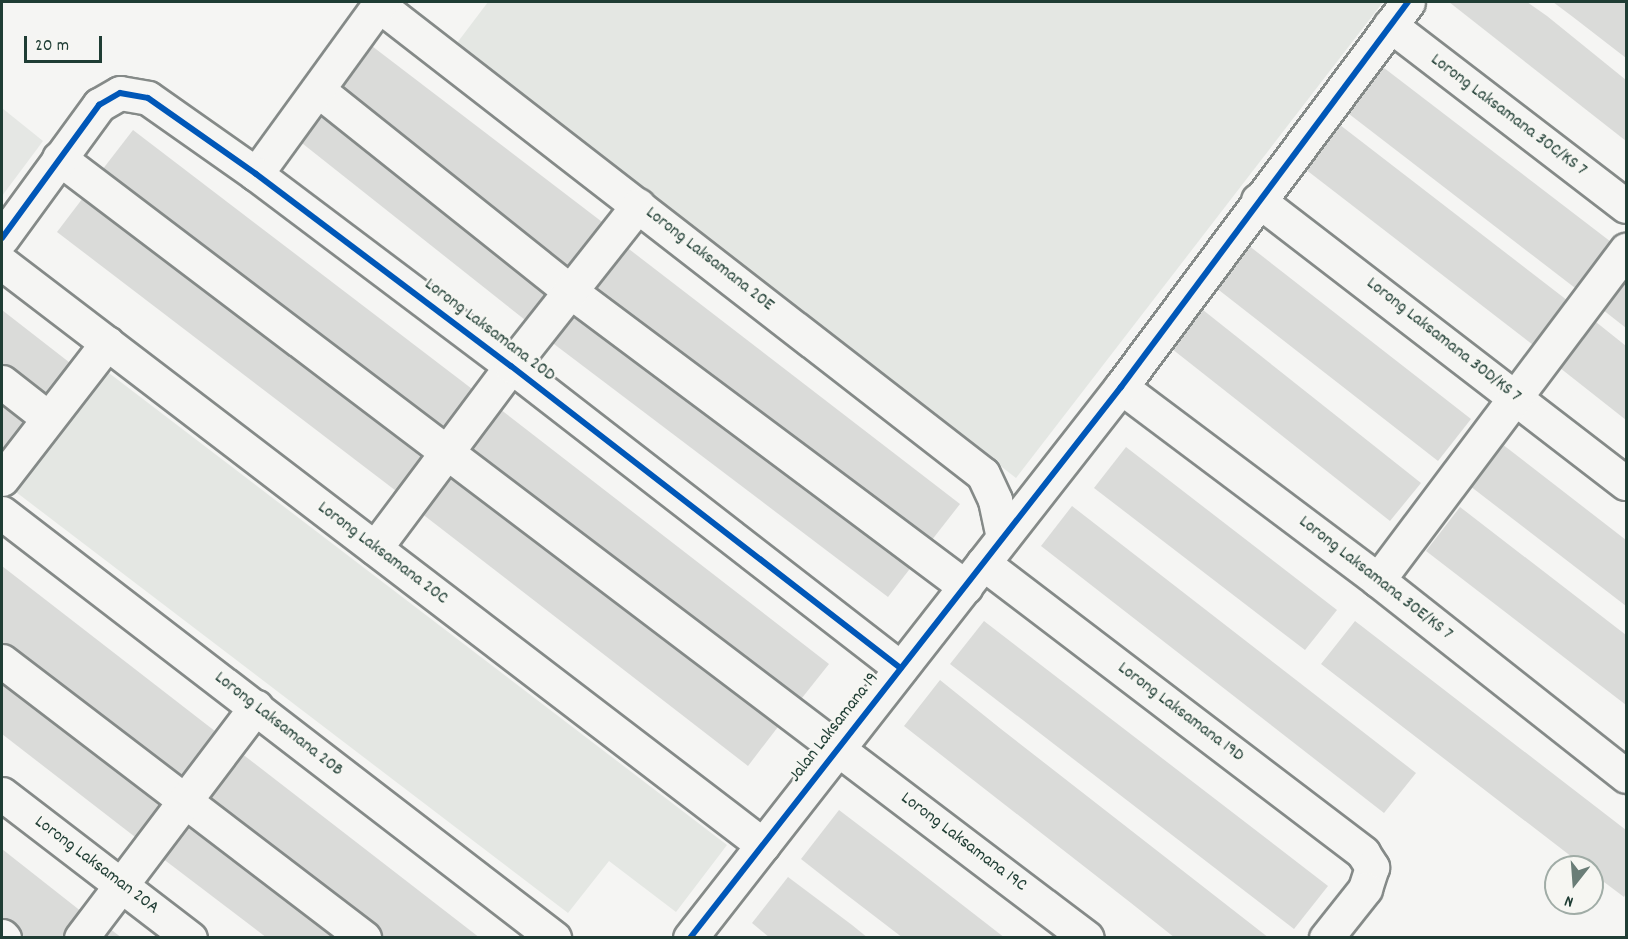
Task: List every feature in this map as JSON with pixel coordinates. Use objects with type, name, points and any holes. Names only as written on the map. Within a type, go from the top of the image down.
[{"type":"street","points":[[256,174],[380,4]]},
{"type":"street","name":"Lorong Laksamana 20E","points":[[380,4],[983,474],[995,500],[1003,537]]},
{"type":"street","name":"Jalan Laksamana 19","points":[[690,938],[1121,387],[1399,13]]},
{"type":"street","name":"Lorong Laksamana 30C/KS 7","points":[[1399,13],[1626,207]]},
{"type":"street","name":"Lorong Laksamana 19D","points":[[318,90],[570,291],[974,575],[1363,853],[1372,867],[1365,889],[1326,938]]},
{"type":"street","name":"Lorong Laksamana 20D","points":[[2,237],[99,105],[120,93],[148,98],[256,174],[511,366],[901,668]]},
{"type":"street","name":"Lorong Laksamana 19C","points":[[59,158],[1087,938]]},
{"type":"street","name":"Lorong Laksamana 30D/KS 7","points":[[1258,200],[1626,483]]},
{"type":"street","points":[[375,548],[511,366],[638,205]]},
{"type":"street","points":[[1378,580],[1626,250]]},
{"type":"street","name":"Lorong Laksamana 20C","points":[[2,263],[763,844]]},
{"type":"street","points":[[2,479],[106,343]]},
{"type":"street","points":[[2,382],[48,417]]},
{"type":"street","name":"Lorong Laksamana 30E/KS 7","points":[[1121,387],[1378,580],[1626,776]]},
{"type":"street","name":"Lorong Laksamana 20B","points":[[2,513],[554,938]]},
{"type":"street","points":[[2,661],[364,938]]},
{"type":"street","points":[[81,938],[255,707]]},
{"type":"street","name":"Lorong Laksaman 20A","points":[[2,794],[190,938]]},
{"type":"shaded area","points":[[488,2],[1383,2],[1016,478],[457,43]]},
{"type":"shaded area","points":[[2,108],[43,141],[2,196]]},
{"type":"shaded area","points":[[105,370],[727,845],[676,912],[609,861],[568,913],[12,489]]},
{"type":"building","points":[[1449,2],[1527,2],[1547,16],[1626,80],[1626,141]]},
{"type":"building","points":[[1553,2],[1626,2],[1626,58],[1573,17]]},
{"type":"building","points":[[368,43],[610,228],[576,272],[333,88]]},
{"type":"building","points":[[1375,61],[1615,245],[1579,291],[1340,107]]},
{"type":"building","points":[[324,98],[564,289],[534,327],[293,136]]},
{"type":"building","points":[[1331,118],[1572,304],[1537,348],[1296,162]]},
{"type":"building","points":[[133,130],[480,395],[446,440],[99,174]]},
{"type":"building","points":[[92,186],[439,451],[404,497],[57,232]]},
{"type":"building","points":[[1248,245],[1471,419],[1438,461],[1215,287]]},
{"type":"building","points":[[625,246],[960,504],[928,545],[593,287]]},
{"type":"building","points":[[1626,269],[1626,328],[1598,306]]},
{"type":"building","points":[[581,301],[919,557],[888,597],[550,341]]},
{"type":"building","points":[[1198,306],[1421,483],[1390,521],[1167,345]]},
{"type":"building","points":[[2,310],[74,366],[44,405],[2,372]]},
{"type":"building","points":[[1591,318],[1626,346],[1626,420],[1555,364]]},
{"type":"building","points":[[2,389],[34,415],[2,456]]},
{"type":"building","points":[[500,409],[829,664],[794,708],[466,454]]},
{"type":"building","points":[[1502,444],[1626,540],[1626,606],[1470,486]]},
{"type":"building","points":[[1126,447],[1337,610],[1305,650],[1094,488]]},
{"type":"building","points":[[457,466],[784,719],[748,766],[421,513]]},
{"type":"building","points":[[1072,506],[1416,773],[1384,813],[1041,546]]},
{"type":"building","points":[[1460,507],[1626,635],[1626,705],[1426,551]]},
{"type":"building","points":[[2,566],[220,735],[181,784],[2,646]]},
{"type":"building","points":[[984,621],[1328,886],[1294,929],[950,664]]},
{"type":"building","points":[[1355,621],[1626,830],[1626,893],[1624,897],[1604,882],[1604,855],[1569,855],[1321,664]]},
{"type":"building","points":[[2,664],[173,797],[139,840],[2,734]]},
{"type":"building","points":[[940,680],[1269,938],[1175,938],[904,726]]},
{"type":"building","points":[[241,753],[480,938],[383,938],[204,800]]},
{"type":"building","points":[[839,810],[1005,938],[903,938],[843,892],[801,859]]},
{"type":"building","points":[[192,812],[357,938],[267,938],[158,855]]},
{"type":"building","points":[[2,849],[82,912],[62,938],[26,938],[2,918]]},
{"type":"building","points":[[788,877],[868,938],[770,938],[752,923]]},
{"type":"building","points":[[105,925],[122,938],[96,938]]},
{"type":"cycle path","points":[[690,938],[1121,387],[1408,2]]},
{"type":"cycle path","points":[[2,238],[99,105],[120,93],[148,98],[256,174],[511,366],[901,668]]}]
